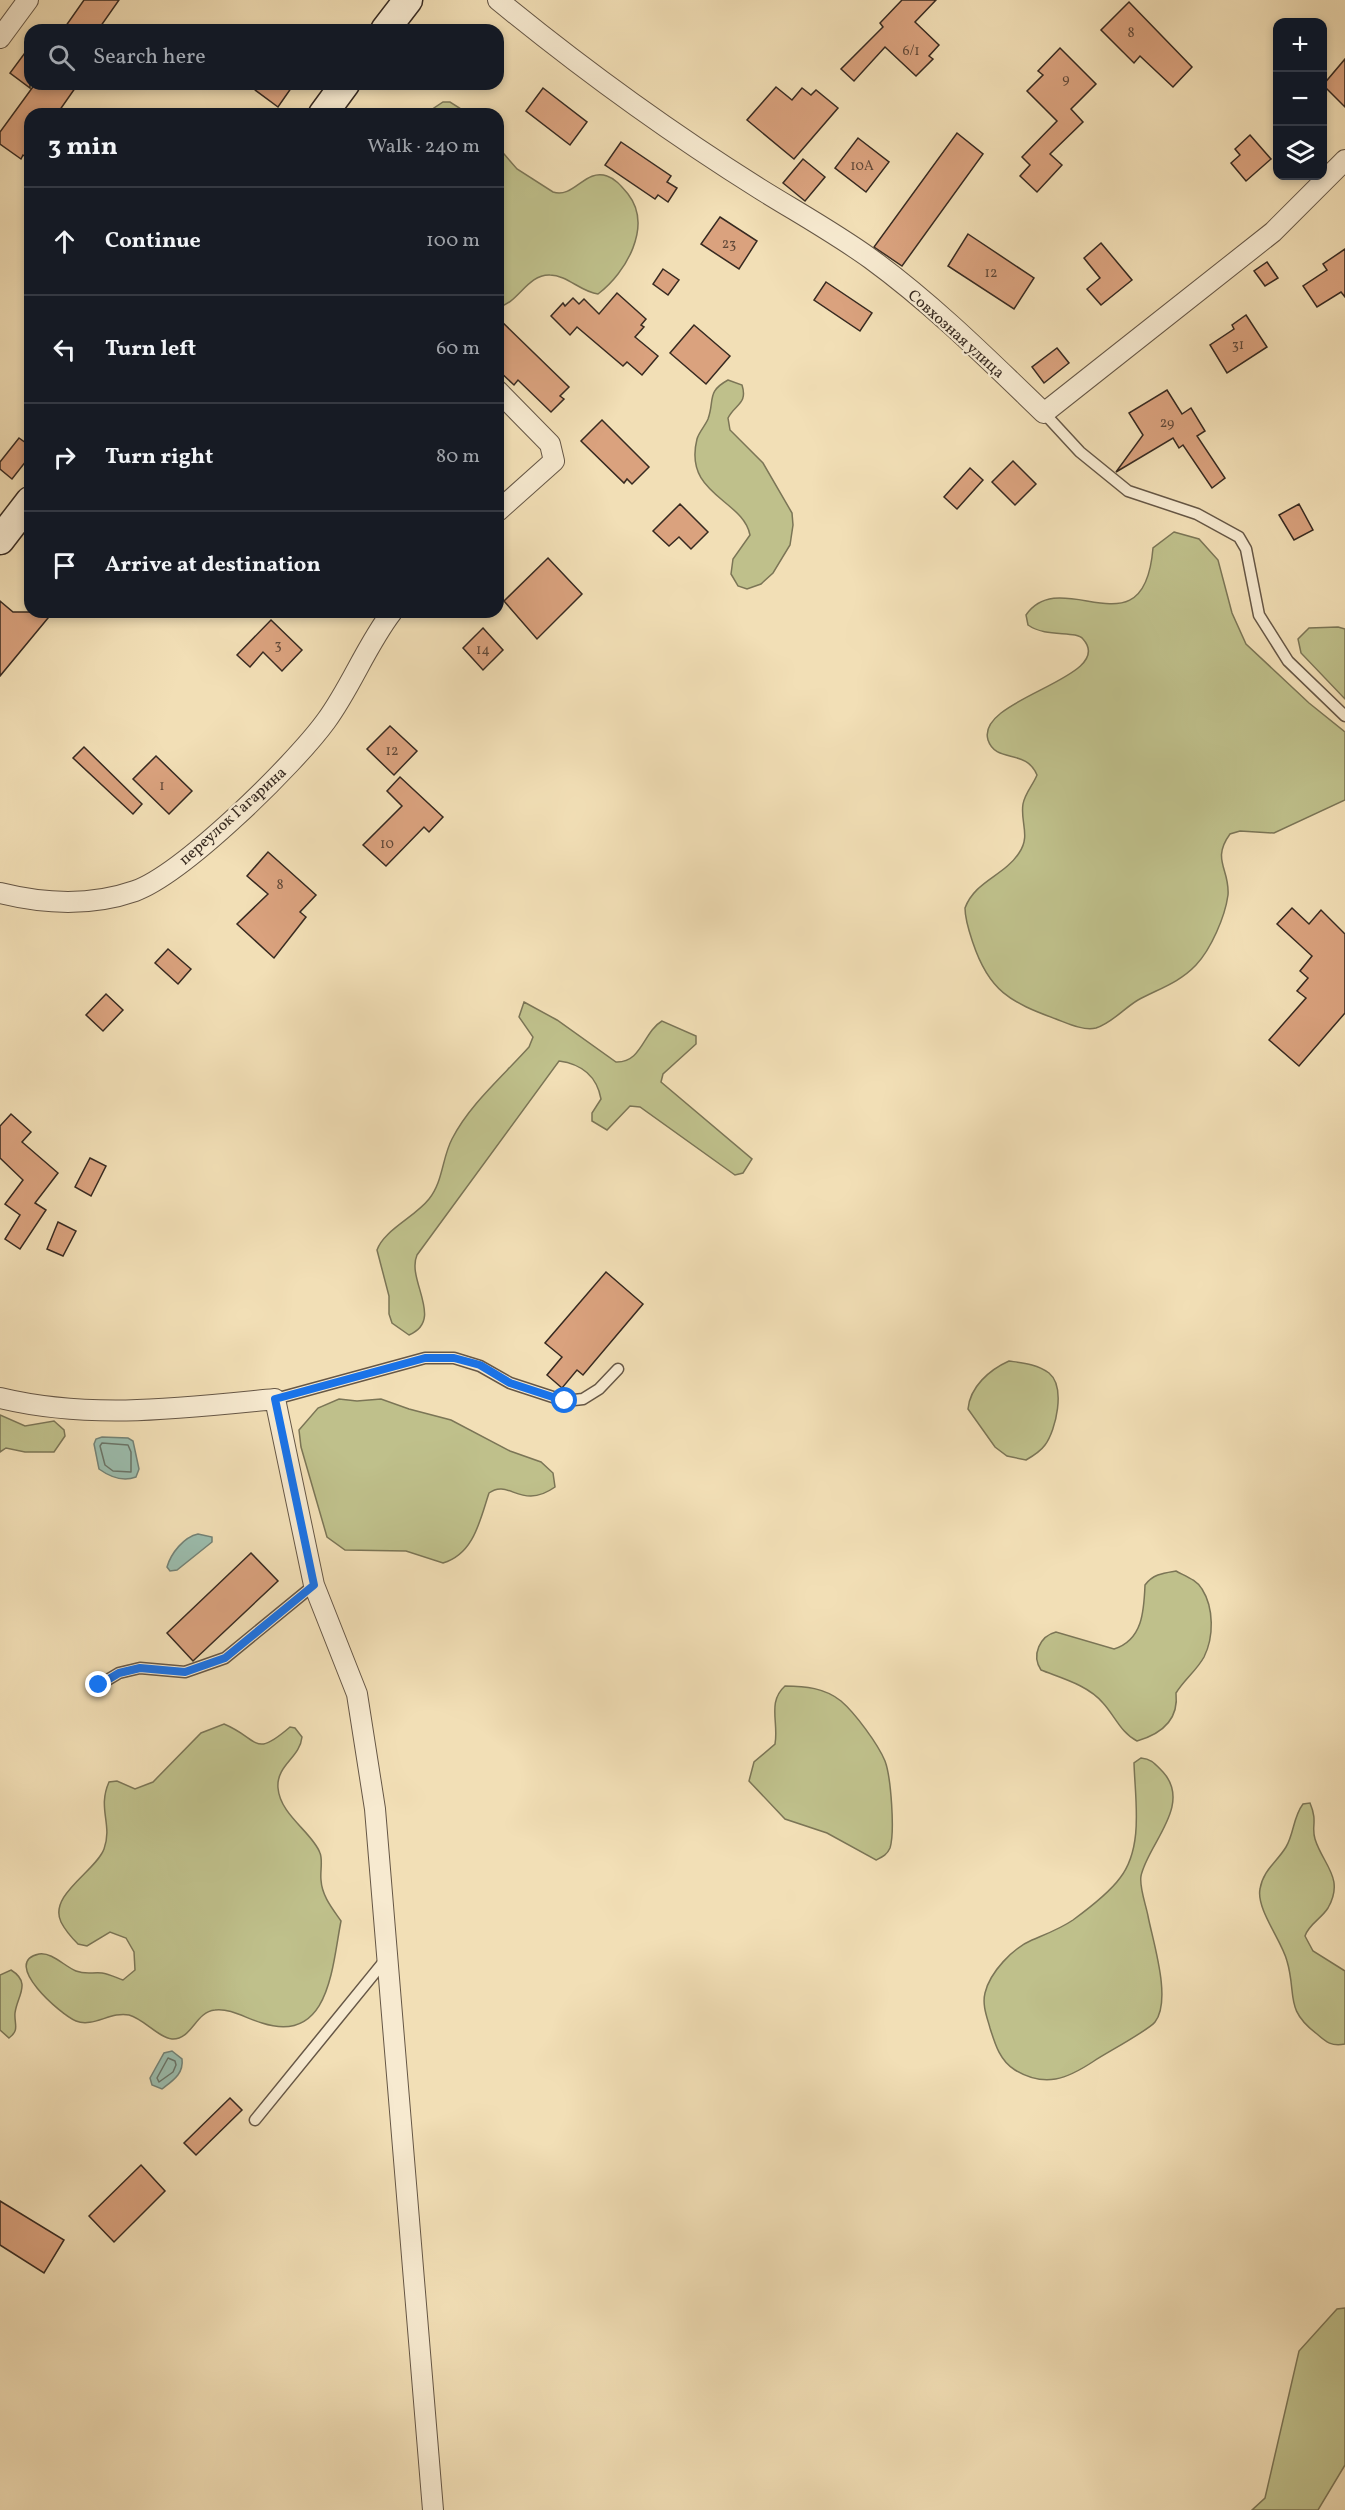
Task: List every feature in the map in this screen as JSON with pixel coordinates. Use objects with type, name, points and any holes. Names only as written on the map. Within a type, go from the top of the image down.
[{"type":"main road","points":[[390,24],[408,0]]},
{"type":"main road","points":[[327,108],[341,90]]},
{"type":"main road","points":[[0,540],[24,509]]},
{"type":"street","points":[[0,38],[28,0]]},
{"type":"street","name":"Совхозная улица","points":[[498,0],[568,57],[642,109],[759,189],[824,227],[873,260],[956,328],[1044,413]]},
{"type":"street","points":[[1044,413],[1274,232],[1345,160]]},
{"type":"street","points":[[504,397],[550,444],[554,461],[504,506]]},
{"type":"street","name":"переулок Гагарина","points":[[0,893],[55,902],[99,899],[135,891],[162,877],[224,826],[300,751],[326,721],[388,618]]},
{"type":"street","points":[[0,1398],[46,1408],[98,1412],[275,1399],[314,1585],[357,1694],[375,1809],[433,2510]]},
{"type":"lane","name":"Совхозная улица","points":[[1044,413],[1080,452],[1128,492],[1197,514],[1239,537],[1246,549],[1259,615],[1288,661],[1345,716]]},
{"type":"lane","points":[[275,1399],[425,1358],[454,1358],[480,1365],[510,1383],[565,1401],[583,1399],[599,1389],[618,1369]]},
{"type":"lane","points":[[99,1685],[119,1673],[140,1668],[185,1672],[225,1658],[314,1585]]},
{"type":"lane","points":[[255,2120],[387,1959]]},
{"type":"green space","points":[[443,102],[450,102],[460,108],[434,108]]},
{"type":"green space","points":[[504,154],[517,169],[553,192],[567,191],[592,176],[599,175],[607,176],[619,184],[635,207],[638,220],[637,234],[626,262],[608,285],[598,294],[556,276],[542,276],[535,279],[505,305]]},
{"type":"green space","points":[[728,380],[742,385],[743,391],[742,400],[728,418],[730,430],[763,463],[792,513],[790,545],[773,573],[761,584],[747,589],[738,586],[731,574],[733,559],[750,535],[745,523],[737,513],[706,484],[698,473],[695,458],[697,439],[708,419],[712,397],[717,388]]},
{"type":"green space","points":[[1174,532],[1199,539],[1218,560],[1232,613],[1246,644],[1309,703],[1345,732],[1345,800],[1274,833],[1240,831],[1230,834],[1222,851],[1228,886],[1224,913],[1202,958],[1183,977],[1138,1000],[1107,1023],[1091,1029],[1081,1028],[1026,1007],[1003,993],[986,973],[969,930],[965,908],[970,899],[976,891],[1013,861],[1022,847],[1025,835],[1023,804],[1037,775],[1026,762],[997,752],[992,747],[988,740],[990,725],[1002,712],[1065,677],[1081,665],[1088,653],[1083,639],[1079,636],[1035,629],[1028,625],[1026,615],[1041,602],[1060,598],[1118,603],[1134,597],[1146,580],[1153,548]]},
{"type":"green space","points":[[1338,627],[1345,629],[1345,699],[1301,653],[1298,639],[1309,628]]},
{"type":"green space","points":[[524,1002],[557,1020],[616,1062],[631,1058],[650,1032],[662,1021],[696,1036],[696,1044],[663,1074],[661,1082],[752,1159],[743,1173],[735,1175],[640,1107],[630,1106],[607,1130],[592,1121],[592,1113],[601,1099],[592,1078],[575,1065],[559,1061],[417,1255],[416,1276],[424,1320],[419,1328],[409,1335],[392,1323],[389,1314],[389,1296],[377,1250],[386,1236],[429,1199],[437,1185],[449,1146],[459,1126],[529,1047],[533,1037],[519,1017]]},
{"type":"green space","points":[[1009,1361],[1030,1364],[1044,1370],[1054,1379],[1057,1388],[1058,1409],[1053,1429],[1041,1450],[1026,1460],[1007,1456],[995,1447],[968,1409],[972,1393],[982,1380],[994,1369]]},
{"type":"green space","points":[[339,1399],[357,1401],[381,1399],[451,1420],[510,1451],[541,1462],[553,1473],[555,1487],[543,1494],[533,1496],[503,1489],[496,1489],[489,1493],[479,1525],[469,1544],[454,1559],[443,1563],[406,1551],[345,1550],[327,1537],[301,1447],[299,1430],[318,1408]]},
{"type":"green space","points":[[0,1415],[25,1426],[54,1421],[64,1430],[65,1436],[54,1452],[25,1452],[6,1448],[0,1452]]},
{"type":"green space","points":[[1176,1571],[1197,1583],[1206,1597],[1211,1614],[1210,1641],[1201,1662],[1176,1693],[1175,1711],[1167,1724],[1154,1734],[1137,1741],[1122,1729],[1103,1703],[1090,1691],[1041,1670],[1037,1652],[1042,1642],[1050,1634],[1056,1632],[1114,1649],[1124,1645],[1131,1639],[1140,1623],[1145,1585],[1155,1576]]},
{"type":"green space","points":[[785,1686],[814,1689],[828,1693],[841,1701],[859,1721],[882,1754],[889,1779],[892,1830],[890,1848],[880,1858],[876,1860],[827,1833],[785,1819],[749,1781],[754,1762],[775,1744],[776,1699]]},
{"type":"green space","points":[[224,1724],[262,1744],[278,1737],[290,1727],[295,1728],[302,1737],[297,1751],[281,1773],[278,1788],[284,1807],[311,1838],[320,1853],[323,1891],[341,1921],[330,1979],[324,1997],[315,2012],[302,2023],[285,2027],[262,2023],[227,2011],[215,2010],[203,2016],[184,2035],[172,2039],[129,2015],[116,2015],[82,2023],[76,2021],[47,1999],[37,1988],[26,1967],[29,1959],[44,1954],[80,1972],[102,1973],[123,1980],[135,1970],[134,1952],[126,1938],[110,1932],[87,1946],[78,1944],[61,1922],[59,1912],[61,1902],[67,1893],[104,1849],[107,1832],[104,1800],[109,1782],[117,1781],[135,1789],[153,1782],[201,1733]]},
{"type":"green space","points":[[1141,1758],[1151,1761],[1163,1772],[1171,1785],[1173,1798],[1166,1825],[1141,1876],[1142,1891],[1160,1970],[1162,2000],[1160,2012],[1155,2022],[1145,2030],[1074,2073],[1046,2080],[1026,2076],[1010,2066],[996,2046],[984,2006],[985,1993],[997,1969],[1017,1949],[1058,1929],[1092,1906],[1115,1884],[1128,1866],[1136,1822],[1134,1763]]},
{"type":"green space","points":[[1310,1803],[1314,1815],[1315,1839],[1331,1872],[1334,1888],[1328,1908],[1305,1936],[1313,1951],[1345,1971],[1345,2044],[1340,2045],[1326,2041],[1300,2017],[1293,2001],[1287,1961],[1265,1915],[1260,1897],[1260,1889],[1267,1871],[1286,1847],[1303,1804]]},
{"type":"green space","points":[[11,1970],[21,1980],[22,1990],[16,2007],[15,2029],[9,2038],[0,2030],[0,1975]]},
{"type":"green space","points":[[1345,2308],[1345,2465],[1318,2510],[1252,2510],[1265,2498],[1299,2351],[1337,2309]]},
{"type":"water","points":[[102,1437],[128,1438],[133,1441],[139,1469],[136,1477],[116,1478],[99,1469],[94,1444],[96,1439]]},
{"type":"water","points":[[198,1534],[212,1537],[212,1542],[177,1570],[170,1571],[167,1567],[175,1551],[188,1538]]},
{"type":"water","points":[[172,2051],[182,2059],[179,2073],[162,2089],[152,2085],[150,2078],[164,2053]]},
{"type":"building","points":[[84,0],[119,0],[102,24],[67,24]]},
{"type":"building","points":[[902,0],[936,0],[915,22],[939,45],[929,56],[933,59],[916,76],[885,47],[854,81],[841,69],[883,27],[880,23]]},
{"type":"building","points":[[1129,2],[1192,67],[1173,87],[1140,56],[1134,63],[1101,30]]},
{"type":"building","points":[[1060,48],[1096,84],[1071,109],[1083,122],[1050,154],[1062,165],[1037,192],[1020,176],[1030,165],[1022,157],[1057,121],[1027,91],[1043,75],[1038,71]]},
{"type":"building","points":[[24,54],[24,84],[10,73]]},
{"type":"building","points":[[1345,59],[1345,107],[1327,89],[1327,80]]},
{"type":"building","points":[[776,87],[792,100],[802,88],[811,95],[816,90],[838,108],[794,159],[747,120]]},
{"type":"building","points":[[543,88],[587,122],[570,145],[526,111]]},
{"type":"building","points":[[31,90],[74,90],[61,108],[24,108],[24,156],[21,159],[0,144],[0,132]]},
{"type":"building","points":[[255,90],[290,90],[278,107]]},
{"type":"building","points":[[957,133],[983,154],[902,266],[874,247]]},
{"type":"building","points":[[1250,135],[1271,159],[1246,181],[1231,163],[1240,155],[1235,149]]},
{"type":"building","points":[[858,138],[889,162],[866,192],[835,168]]},
{"type":"building","points":[[621,142],[671,176],[667,182],[677,188],[668,202],[658,195],[655,199],[605,165]]},
{"type":"building","points":[[803,159],[825,177],[805,201],[783,183]]},
{"type":"building","points":[[720,217],[757,241],[739,269],[701,244]]},
{"type":"building","points":[[968,234],[1034,278],[1014,309],[948,266]]},
{"type":"building","points":[[1101,243],[1132,280],[1101,305],[1087,289],[1100,278],[1084,258]]},
{"type":"building","points":[[1345,249],[1345,297],[1341,292],[1317,307],[1303,286],[1327,270],[1323,264]]},
{"type":"building","points":[[1267,262],[1278,278],[1265,286],[1254,271]]},
{"type":"building","points":[[663,269],[679,280],[668,295],[653,284]]},
{"type":"building","points":[[826,282],[872,313],[860,331],[814,300]]},
{"type":"building","points":[[617,293],[646,319],[641,325],[644,327],[635,337],[658,356],[642,375],[627,362],[623,366],[577,327],[570,335],[551,316],[563,303],[565,306],[573,298],[579,304],[584,299],[599,314]]},
{"type":"building","points":[[1246,315],[1267,347],[1227,373],[1210,345],[1234,329],[1232,325]]},
{"type":"building","points":[[504,324],[569,387],[560,396],[564,399],[551,412],[518,380],[514,385],[504,376]]},
{"type":"building","points":[[694,325],[730,356],[706,384],[670,353]]},
{"type":"building","points":[[1057,348],[1069,363],[1044,383],[1032,367]]},
{"type":"building","points":[[1167,390],[1182,414],[1191,408],[1205,431],[1197,436],[1225,478],[1212,488],[1183,445],[1179,448],[1173,438],[1116,472],[1143,435],[1129,413]]},
{"type":"building","points":[[602,420],[649,467],[632,484],[627,479],[624,483],[581,441]]},
{"type":"building","points":[[19,438],[24,442],[24,464],[12,479],[0,469],[0,462]]},
{"type":"building","points":[[1013,461],[1036,484],[1015,505],[992,482]]},
{"type":"building","points":[[970,468],[983,480],[957,509],[944,497]]},
{"type":"building","points":[[680,504],[708,532],[691,549],[679,537],[669,546],[653,531]]},
{"type":"building","points":[[1299,504],[1313,530],[1294,540],[1279,515]]},
{"type":"building","points":[[548,558],[582,594],[537,639],[504,601]]},
{"type":"building","points":[[0,601],[13,612],[24,612],[24,618],[48,618],[0,676]]},
{"type":"building","points":[[271,620],[302,650],[282,671],[263,652],[250,667],[237,655]]},
{"type":"building","points":[[483,628],[503,650],[483,670],[463,648]]},
{"type":"building","points":[[390,726],[417,751],[394,775],[367,749]]},
{"type":"building","points":[[84,747],[142,804],[133,814],[73,758]]},
{"type":"building","points":[[156,756],[192,791],[169,814],[133,779]]},
{"type":"building","points":[[400,777],[443,817],[429,832],[424,827],[386,866],[363,845],[402,806],[387,791]]},
{"type":"building","points":[[268,852],[316,895],[300,912],[306,917],[274,958],[237,924],[268,894],[247,876]]},
{"type":"building","points":[[1292,908],[1309,924],[1321,910],[1345,934],[1345,1013],[1299,1066],[1269,1040],[1306,998],[1297,991],[1308,978],[1300,971],[1312,956],[1277,924]]},
{"type":"building","points":[[168,949],[191,969],[178,984],[155,963]]},
{"type":"building","points":[[106,994],[123,1010],[103,1031],[86,1015]]},
{"type":"building","points":[[11,1114],[31,1132],[22,1142],[58,1173],[35,1203],[46,1210],[20,1249],[5,1239],[20,1215],[5,1204],[23,1180],[0,1158],[0,1126]]},
{"type":"building","points":[[90,1158],[106,1166],[91,1196],[75,1187]]},
{"type":"building","points":[[58,1222],[76,1231],[63,1256],[47,1249]]},
{"type":"building","points":[[606,1272],[643,1304],[583,1375],[577,1370],[562,1388],[547,1375],[562,1357],[545,1343]]},
{"type":"building","points":[[251,1553],[278,1581],[193,1661],[167,1633]]},
{"type":"building","points":[[230,2098],[242,2110],[196,2155],[184,2143]]},
{"type":"building","points":[[141,2165],[165,2191],[114,2242],[89,2216]]},
{"type":"building","points":[[0,2201],[64,2240],[44,2273],[0,2245]]},
{"type":"route","points":[[99,1685],[119,1673],[140,1668],[185,1672],[225,1658],[314,1585],[275,1399],[425,1358],[454,1358],[480,1365],[510,1383],[565,1401]]}]
